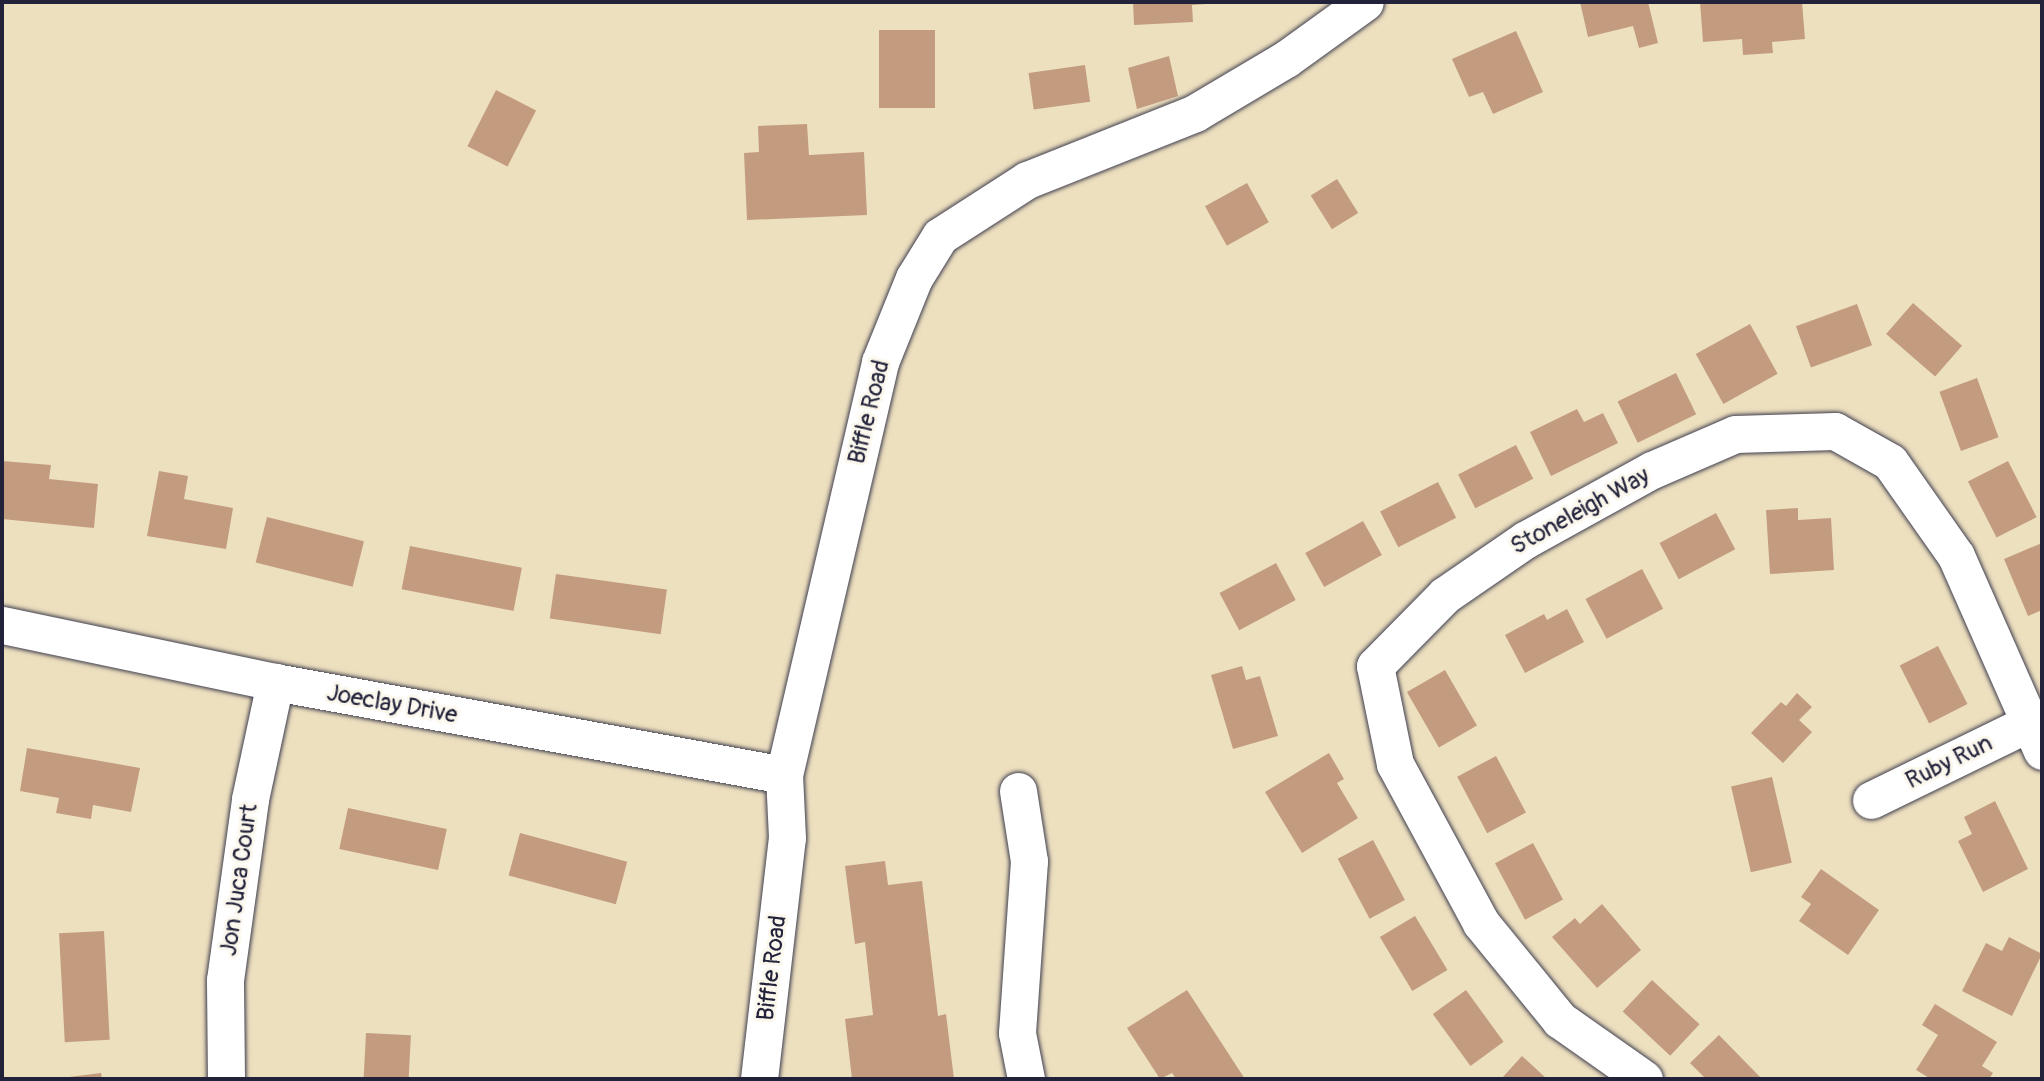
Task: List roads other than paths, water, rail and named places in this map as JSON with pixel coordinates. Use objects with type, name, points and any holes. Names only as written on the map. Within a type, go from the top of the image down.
[{"type":"street","name":"Biffle Road","points":[[759,1079],[786,838],[785,775],[880,362],[914,278],[940,236],[1027,180],[1195,113],[1286,59],[1364,2]]},
{"type":"street","name":"Stoneleigh Way","points":[[1644,1079],[1560,1020],[1481,923],[1395,764],[1375,666],[1445,595],[1525,540],[1652,470],[1735,434],[1835,431],[1890,462],[1956,556],[2035,738]]},
{"type":"street","name":"Joeclay Drive","points":[[2,625],[275,682],[785,775]]},
{"type":"street","name":"Jon Juca Court","points":[[226,1079],[225,980],[250,800],[275,682]]},
{"type":"street","name":"Ruby Run","points":[[1871,800],[2035,738]]},
{"type":"street","points":[[1018,791],[1029,861],[1017,1033],[1026,1079]]}]
